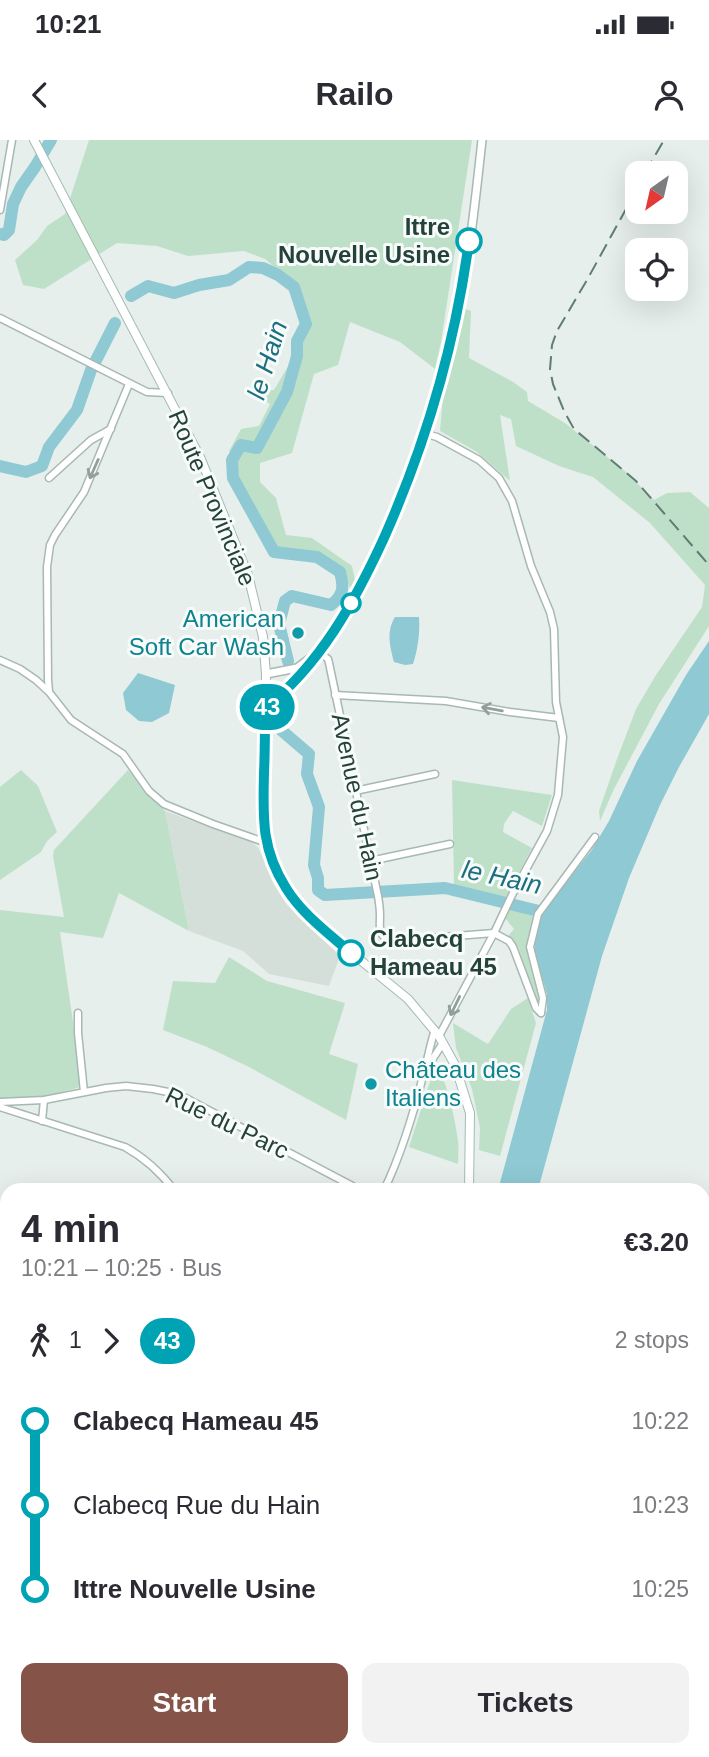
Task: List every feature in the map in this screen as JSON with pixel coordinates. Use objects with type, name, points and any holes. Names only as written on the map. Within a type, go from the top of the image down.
[{"type":"main road","name":"Route Provinciale","points":[[35,143],[200,457],[248,575],[263,637],[266,674],[263,824],[273,863],[285,888],[297,904],[321,928],[408,999],[439,1036],[455,1065],[470,1113],[468,1183]]},
{"type":"street","points":[[0,210],[12,140]]},
{"type":"street","points":[[265,708],[301,676],[348,608],[370,569],[405,491],[426,434],[446,365],[464,282],[482,140]]},
{"type":"street","points":[[0,318],[129,384],[147,392],[168,393]]},
{"type":"street","points":[[49,692],[47,567],[50,545],[84,492],[129,384]]},
{"type":"street","points":[[48,478],[91,440],[111,429]]},
{"type":"street","points":[[388,1183],[439,1036],[547,831],[558,796],[563,737],[555,702],[554,628],[544,595],[531,566],[512,501],[499,478],[479,460],[437,437],[426,434]]},
{"type":"street","points":[[266,674],[297,668],[319,652]]},
{"type":"street","name":"Avenue du Hain","points":[[319,652],[327,659],[335,695],[376,886],[382,936],[392,941],[494,933]]},
{"type":"street","points":[[0,660],[20,668],[36,680],[71,720],[124,754],[149,791],[164,804],[267,843]]},
{"type":"street","points":[[335,695],[446,701],[559,718]]},
{"type":"street","points":[[355,791],[435,774]]},
{"type":"street","points":[[494,933],[509,941],[513,947],[536,1008],[541,1013],[543,998],[530,947],[540,911],[595,836]]},
{"type":"street","points":[[370,861],[450,844]]},
{"type":"street","points":[[78,1013],[85,1092]]},
{"type":"street","points":[[425,1070],[428,1052],[439,1036]]},
{"type":"street","name":"Rue du Parc","points":[[0,1105],[126,1087],[153,1088],[178,1094],[347,1183]]},
{"type":"street","points":[[42,1121],[44,1100]]},
{"type":"street","name":"Rue du Parc","points":[[0,1105],[125,1147],[152,1164],[168,1183]]},
{"type":"shaded area","points":[[165,811],[251,842],[259,849],[274,885],[287,905],[340,956],[329,986],[269,974],[243,951],[189,931]]},
{"type":"green space","points":[[89,140],[472,140],[435,369],[400,342],[350,322],[338,365],[314,374],[292,453],[260,463],[260,482],[276,498],[286,535],[312,538],[352,566],[356,585],[350,588],[342,570],[319,555],[280,554],[263,532],[239,479],[237,458],[229,451],[241,429],[259,426],[270,404],[258,397],[257,391],[274,390],[290,363],[302,356],[299,347],[308,329],[308,314],[301,290],[265,259],[244,251],[188,256],[157,246],[117,243],[44,289],[23,285],[15,260],[37,240],[47,226],[65,214]]},
{"type":"green space","points":[[463,308],[471,311],[469,358],[527,392],[528,401],[565,423],[626,472],[654,500],[667,493],[690,492],[709,508],[709,626],[659,704],[600,821],[599,811],[636,709],[702,607],[705,585],[650,523],[593,477],[559,466],[516,446],[511,419],[500,415],[510,481],[477,452],[440,431],[443,396]]},
{"type":"green space","points":[[21,770],[38,786],[57,832],[47,841],[41,852],[0,880],[0,787]]},
{"type":"green space","points":[[128,770],[165,811],[189,931],[119,893],[103,938],[60,932],[80,1087],[30,1099],[0,1098],[0,910],[64,917],[54,850]]},
{"type":"green space","points":[[452,780],[552,795],[542,826],[513,811],[504,824],[503,832],[532,848],[506,897],[454,886]]},
{"type":"green space","points":[[509,908],[534,916],[528,949],[540,998],[538,1003],[518,947],[508,936],[514,929],[505,918]]},
{"type":"green space","points":[[229,957],[267,981],[345,1003],[329,1054],[358,1064],[346,1120],[249,1067],[163,1030],[173,981],[215,983]]},
{"type":"green space","points":[[528,998],[536,1023],[500,1156],[479,1150],[480,1128],[472,1089],[456,1048],[453,1023],[488,1044],[511,1009]]},
{"type":"green space","points":[[435,1066],[447,1090],[453,1112],[458,1164],[409,1147]]},
{"type":"water","points":[[395,617],[419,617],[413,664],[394,662],[390,634]]},
{"type":"water","points":[[709,641],[709,714],[660,805],[629,878],[602,956],[540,1183],[500,1183],[547,1010],[547,994],[535,954],[535,937],[542,912],[591,851],[609,821],[637,761],[686,675]]},
{"type":"water","points":[[138,673],[175,685],[169,713],[152,722],[139,721],[126,710],[123,693]]},
{"type":"waterway","name":"le Hain","points":[[0,234],[4,235],[9,230],[13,204],[51,140]]},
{"type":"waterway","name":"le Hain","points":[[131,296],[148,286],[174,293],[229,280],[249,267],[263,268],[294,287],[306,324],[297,341],[297,356],[287,392],[257,448],[241,445],[232,460],[233,478],[274,552],[317,557],[340,572],[342,590],[331,605],[292,596],[285,601],[279,624],[288,661]]},
{"type":"waterway","name":"le Hain","points":[[0,466],[26,472],[42,466],[49,447],[77,410],[91,370],[115,323]]},
{"type":"waterway","name":"le Hain","points":[[289,701],[281,730],[309,754],[307,774],[319,807],[314,865],[318,890],[325,895],[445,888],[551,914]]},
{"type":"railway","points":[[652,161],[664,140]]},
{"type":"railway","points":[[625,211],[557,331],[552,345],[550,369],[553,384],[574,429],[636,481],[709,565]]},
{"type":"bus line","name":"43","points":[[351,953],[297,904],[285,888],[273,863],[263,824],[265,708],[301,676],[348,608],[370,569],[405,491],[426,434],[446,365],[464,282],[469,241]]},
{"type":"place","name":"Ittre Nouvelle Usine","points":[[469,241]]},
{"type":"place","name":"American Soft Car Wash","points":[[298,633]]},
{"type":"place","name":"Clabecq Hameau 45","points":[[351,953]]},
{"type":"place","name":"Château des Italiens","points":[[371,1084]]}]
